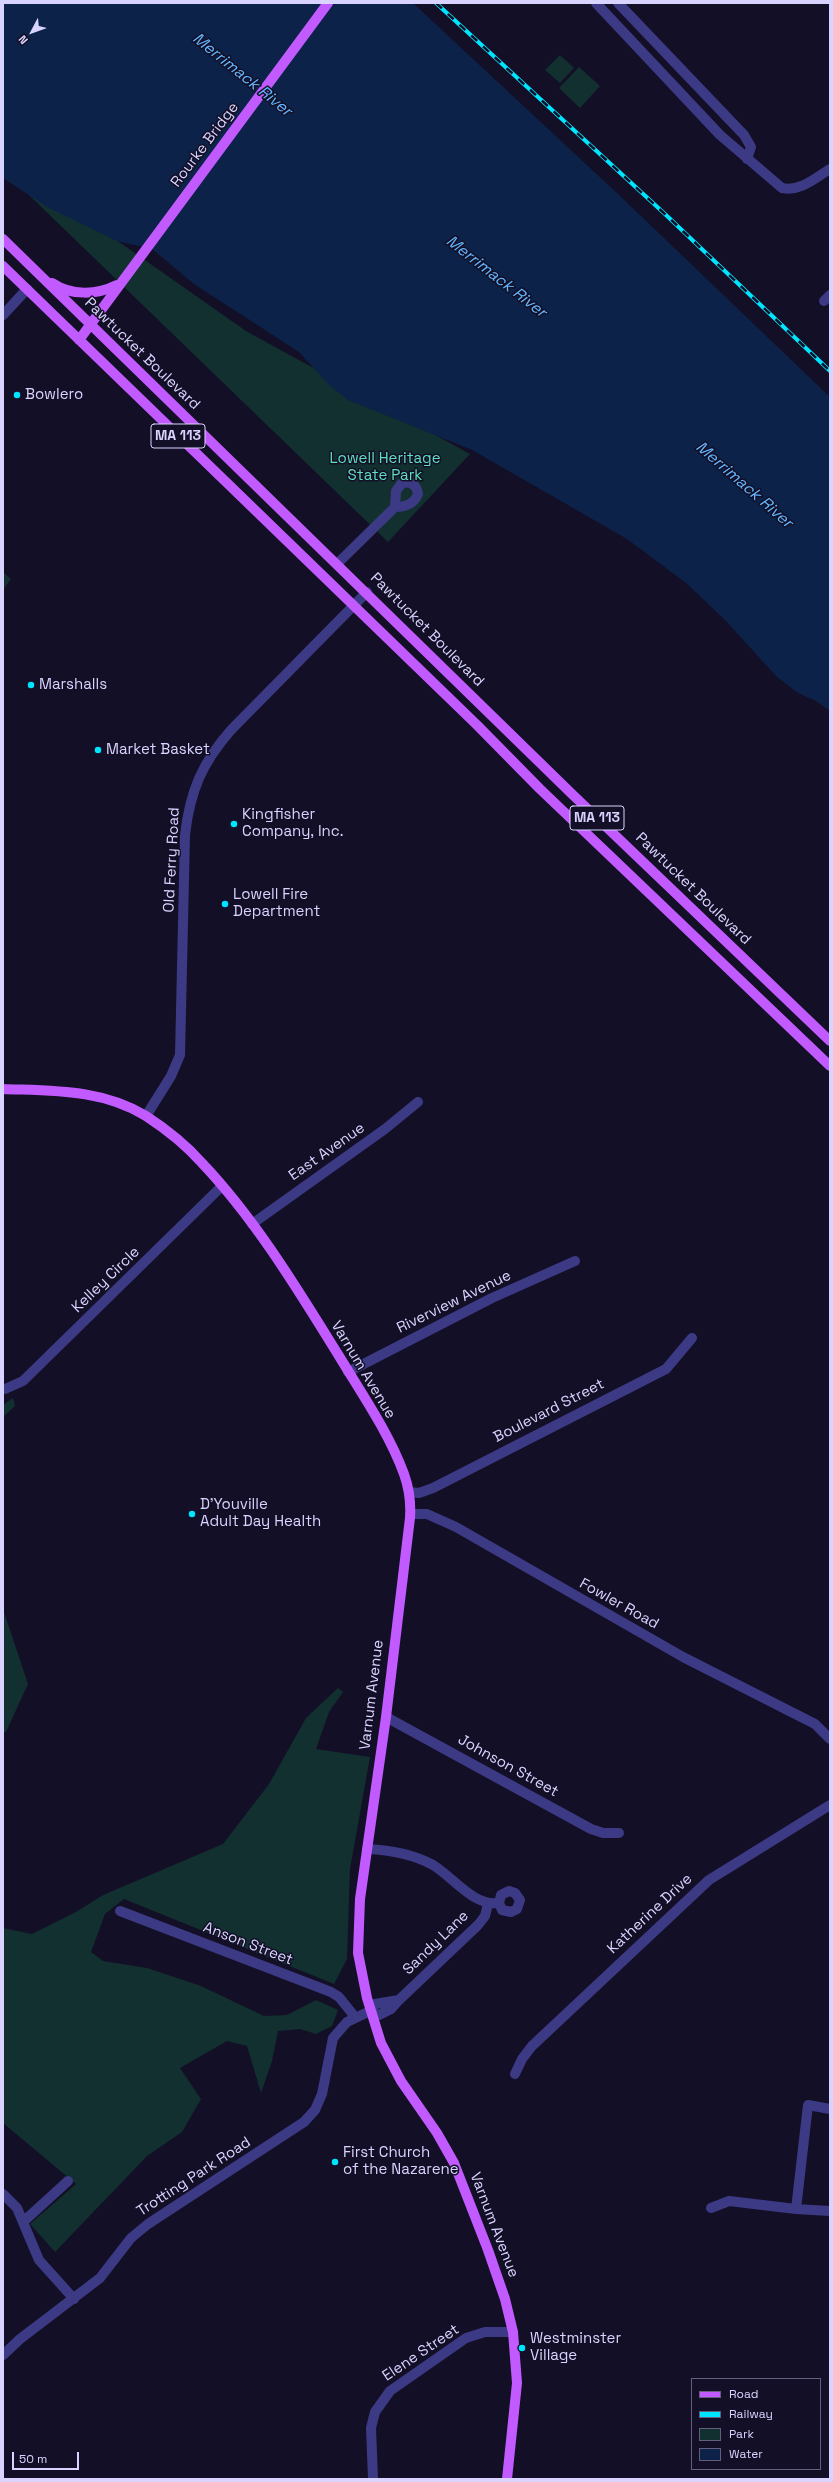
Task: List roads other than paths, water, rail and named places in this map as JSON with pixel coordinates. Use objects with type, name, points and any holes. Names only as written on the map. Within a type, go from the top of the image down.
[{"type":"main road","name":"Rourke Bridge","points":[[79,340],[328,3]]},
{"type":"main road","name":"Pawtucket Boulevard","points":[[3,239],[89,325],[338,563],[578,800],[830,1041]]},
{"type":"main road","name":"MA 113","points":[[3,266],[477,725],[540,790],[830,1066]]},
{"type":"main road","name":"Rourke Bridge","points":[[31,267],[55,285],[66,290],[97,293],[119,284]]},
{"type":"main road","name":"Varnum Avenue","points":[[3,1089],[91,1094],[120,1102],[146,1116],[189,1149],[222,1186],[252,1224],[289,1276],[348,1372],[398,1460],[409,1492],[410,1514],[386,1717],[360,1899],[357,1940],[360,1967],[370,2011],[391,2064],[443,2143],[462,2180],[498,2278],[512,2332],[517,2395],[507,2479]]},
{"type":"street","points":[[596,3],[720,135],[782,188],[791,190],[798,189],[830,169]]},
{"type":"street","points":[[618,3],[744,135],[751,147],[747,159]]},
{"type":"street","points":[[3,315],[27,289]]},
{"type":"street","points":[[338,563],[395,507]]},
{"type":"street","name":"Old Ferry Road","points":[[146,1116],[171,1076],[180,1055],[185,834],[188,810],[202,769],[212,751],[231,730],[366,592]]},
{"type":"street","name":"East Avenue","points":[[252,1224],[385,1129],[418,1102]]},
{"type":"street","name":"Kelley Circle","points":[[5,1389],[23,1381],[129,1280],[222,1186]]},
{"type":"street","name":"Riverview Avenue","points":[[348,1372],[492,1298],[575,1261]]},
{"type":"street","name":"Boulevard Street","points":[[409,1492],[419,1493],[433,1488],[666,1369],[692,1338]]},
{"type":"street","name":"Fowler Road","points":[[410,1514],[427,1514],[436,1516],[683,1657],[815,1724],[830,1739]]},
{"type":"street","name":"Johnson Street","points":[[386,1717],[591,1829],[603,1833],[619,1833]]},
{"type":"street","name":"Katherine Drive","points":[[515,2074],[522,2059],[532,2046],[709,1880],[830,1805]]},
{"type":"street","points":[[368,1849],[404,1853],[432,1865],[477,1899],[488,1904],[498,1903]]},
{"type":"street","name":"Sandy Lane","points":[[370,2011],[375,2004],[399,2000],[478,1925],[485,1916],[488,1904]]},
{"type":"street","name":"Anson Street","points":[[120,1911],[331,1992],[339,1996],[355,2017]]},
{"type":"street","name":"Trotting Park Road","points":[[3,2355],[20,2339],[100,2278],[131,2238],[148,2224],[304,2122],[315,2110],[322,2094],[333,2038],[343,2026],[355,2017],[370,2011]]},
{"type":"street","points":[[796,2209],[808,2105],[830,2109]]},
{"type":"street","points":[[23,2222],[68,2181]]},
{"type":"street","points":[[3,2194],[16,2208],[39,2260],[74,2299]]},
{"type":"street","points":[[712,2208],[729,2200],[796,2209],[830,2211]]},
{"type":"street","name":"Elene Street","points":[[373,2479],[371,2428],[375,2412],[390,2391],[466,2338],[485,2332],[512,2332]]},
{"type":"water","name":"Merrimack River","points":[[3,3],[413,3],[618,194],[830,397],[830,711],[816,701],[798,693],[777,677],[724,619],[686,583],[627,539],[472,450],[348,400],[330,386],[299,352],[194,284],[152,249],[117,241],[47,207],[3,178]]},
{"type":"railway","points":[[436,3],[666,215],[830,371]]},
{"type":"place","name":"Bowlero","points":[[17,395]]},
{"type":"place","name":"Marshalls","points":[[31,685]]},
{"type":"place","name":"Market Basket","points":[[98,750]]},
{"type":"place","name":"Kingfisher Company, Inc.","points":[[234,824]]},
{"type":"place","name":"Lowell Fire Department","points":[[225,904]]},
{"type":"place","name":"D'Youville Adult Day Health","points":[[192,1514]]},
{"type":"place","name":"First Church of the Nazarene","points":[[335,2162]]},
{"type":"place","name":"Westminster Village","points":[[522,2348]]},
{"type":"park label","name":"Lowell Heritage State Park","points":[[385,468]]}]
